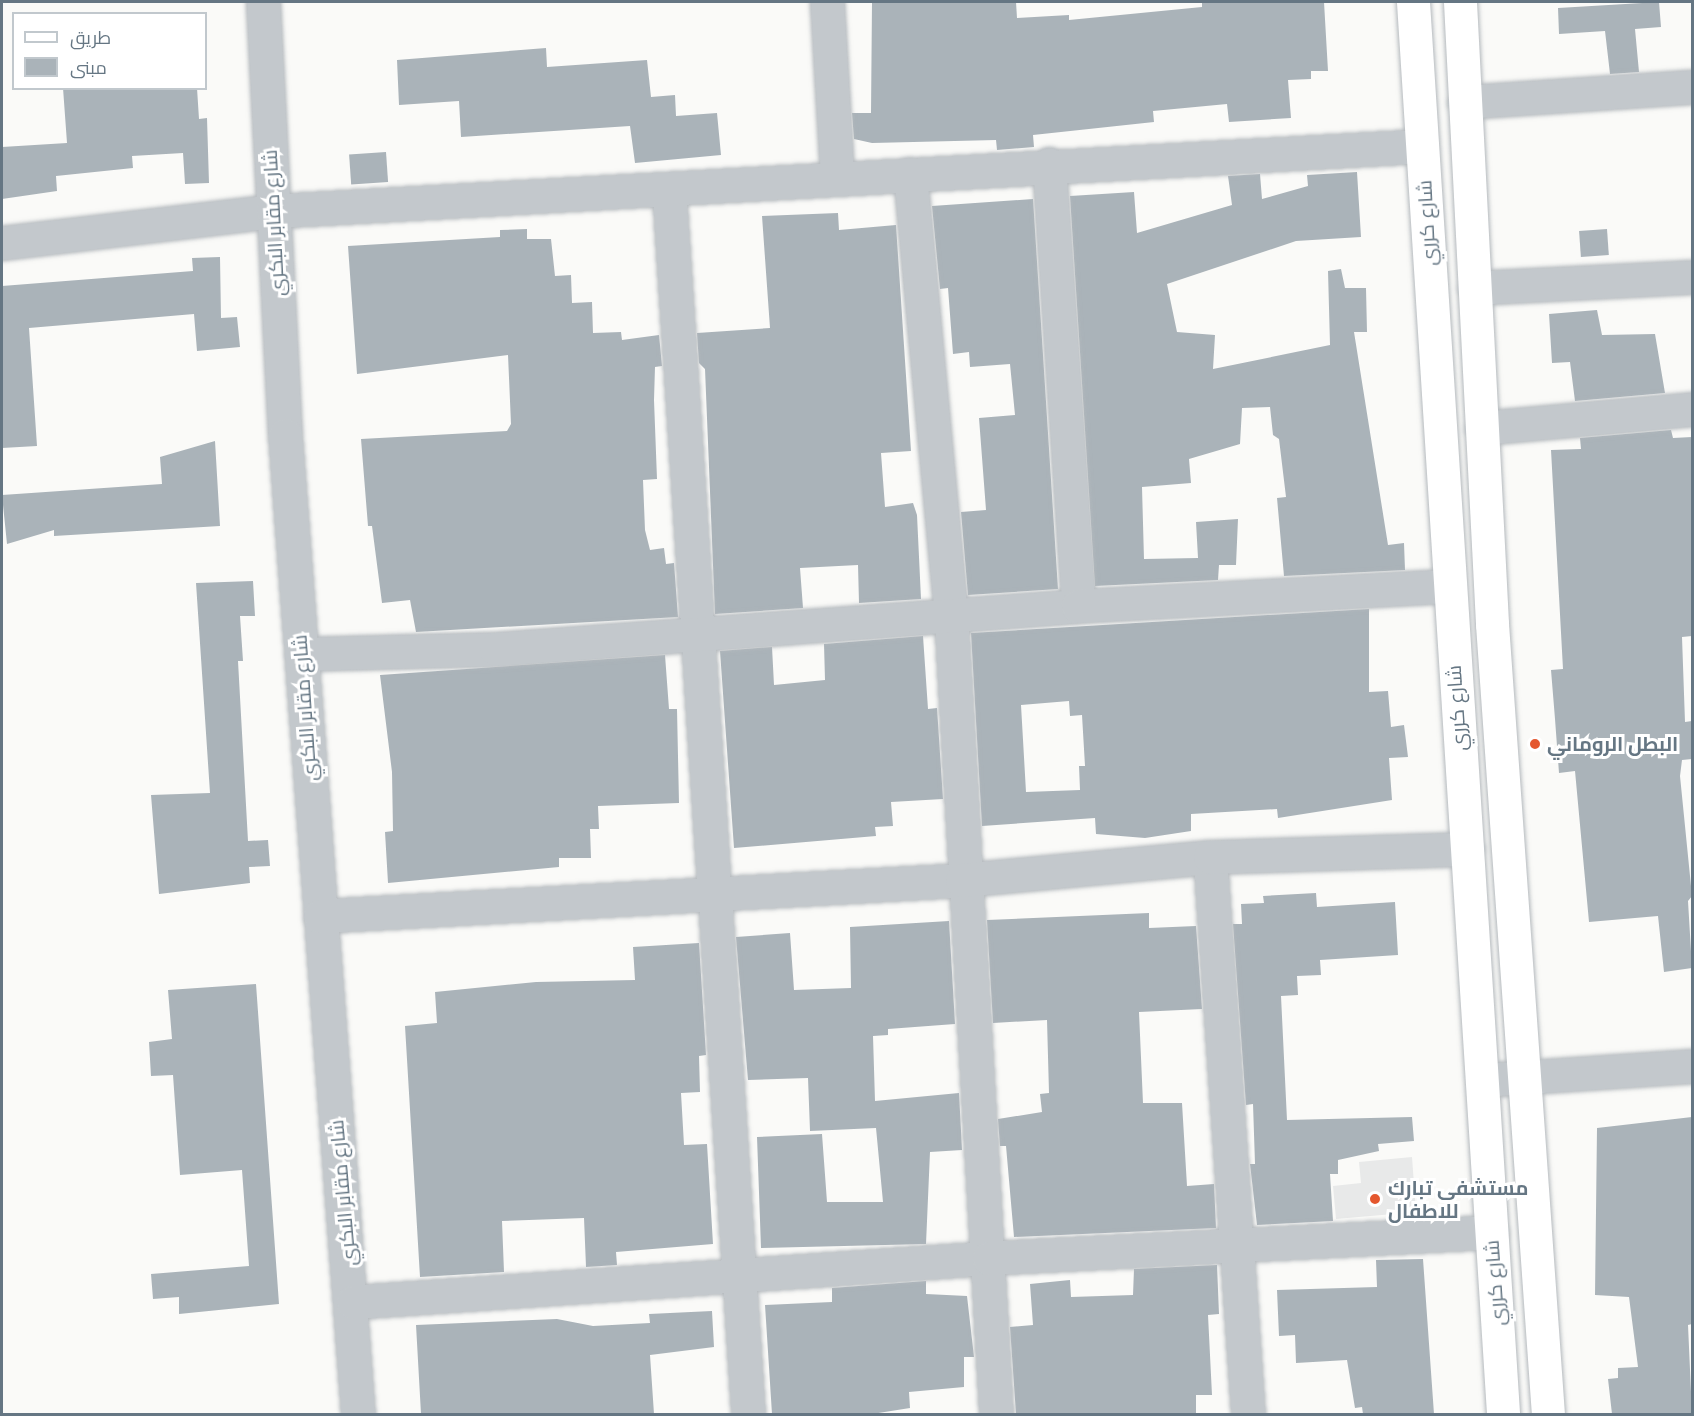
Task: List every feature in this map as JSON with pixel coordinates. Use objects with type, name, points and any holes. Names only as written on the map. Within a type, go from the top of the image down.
[{"type":"main road","name":"شارع كرري","points":[[1413,2],[1503,1414]]},
{"type":"main road","name":"شارع كرري","points":[[1460,2],[1481,428],[1527,1076],[1548,1414]]},
{"type":"street","name":"شارع مقابر البكري","points":[[263,2],[273,211],[301,654],[352,1302],[358,1414]]},
{"type":"street","points":[[827,2],[837,178]]},
{"type":"street","points":[[1464,102],[1692,87]]},
{"type":"street","points":[[2,243],[273,211],[669,191],[1049,164],[1422,146]]},
{"type":"street","points":[[1049,164],[1078,606]]},
{"type":"street","points":[[910,174],[951,616],[962,880],[989,1258],[996,1414]]},
{"type":"street","points":[[669,191],[711,894],[740,1275],[748,1414]]},
{"type":"street","points":[[1474,288],[1692,277]]},
{"type":"street","points":[[1481,428],[1692,409]]},
{"type":"street","points":[[301,654],[496,649],[1078,606],[1449,586]]},
{"type":"street","points":[[320,916],[962,880],[1210,857],[1468,849]]},
{"type":"street","points":[[1210,857],[1234,1245],[1248,1414]]},
{"type":"street","points":[[1483,1080],[1692,1066]]},
{"type":"street","points":[[352,1302],[989,1258],[1492,1232]]},
{"type":"shaded area","name":"مستشفى تبارك للاطفال","points":[[1412,1157],[1416,1212],[1336,1219],[1333,1186],[1361,1183],[1359,1162]]},
{"type":"building","points":[[872,2],[1016,2],[1017,18],[1069,15],[1069,20],[1202,7],[1202,2],[1324,2],[1328,71],[1311,71],[1311,79],[1288,80],[1291,118],[1229,122],[1227,104],[1153,111],[1154,122],[1033,135],[1034,147],[997,150],[996,140],[872,143],[854,139],[852,113],[871,113]]},
{"type":"building","points":[[1659,2],[1661,27],[1635,29],[1639,72],[1610,74],[1605,31],[1559,34],[1558,8]]},
{"type":"building","points":[[546,48],[547,67],[647,60],[651,97],[675,95],[676,116],[717,113],[721,155],[635,163],[630,126],[461,137],[459,101],[399,105],[397,60]]},
{"type":"building","points":[[63,90],[197,90],[199,119],[207,118],[209,183],[185,184],[183,153],[132,156],[133,168],[56,176],[57,191],[2,199],[2,147],[67,143]]},
{"type":"building","points":[[386,152],[388,182],[351,185],[349,155]]},
{"type":"building","points":[[1357,172],[1361,237],[1296,241],[1167,284],[1177,332],[1215,335],[1213,369],[1330,345],[1328,271],[1341,269],[1345,288],[1366,288],[1367,332],[1354,332],[1388,545],[1404,543],[1405,570],[1284,576],[1277,498],[1286,497],[1279,439],[1273,435],[1270,407],[1242,408],[1240,444],[1189,459],[1191,483],[1142,487],[1144,559],[1198,558],[1196,522],[1238,519],[1236,565],[1219,565],[1218,580],[1095,586],[1070,196],[1134,192],[1137,233],[1232,205],[1228,176],[1260,174],[1262,199],[1308,186],[1307,175]]},
{"type":"building","points":[[1033,199],[1058,589],[968,595],[961,512],[986,510],[979,418],[1015,415],[1010,364],[970,367],[969,352],[953,354],[948,288],[940,289],[932,206]]},
{"type":"building","points":[[838,213],[839,230],[896,225],[911,451],[881,453],[885,507],[913,503],[917,515],[921,599],[859,603],[858,565],[800,568],[803,608],[715,614],[705,369],[699,363],[697,333],[770,328],[762,216]]},
{"type":"building","points":[[527,229],[527,239],[551,239],[555,276],[571,275],[572,303],[592,302],[593,333],[621,332],[622,340],[659,335],[662,366],[655,367],[654,400],[657,479],[643,480],[645,530],[650,550],[664,548],[666,564],[674,563],[678,617],[416,632],[410,600],[382,603],[372,526],[368,526],[361,439],[507,431],[511,424],[508,355],[357,374],[348,246],[500,237],[500,230]]},
{"type":"building","points":[[1607,229],[1609,255],[1581,257],[1579,231]]},
{"type":"building","points":[[220,257],[221,318],[237,317],[240,347],[197,351],[194,314],[29,328],[37,446],[2,448],[2,286],[193,271],[192,258]]},
{"type":"building","points":[[1597,310],[1602,335],[1655,334],[1665,393],[1575,401],[1570,362],[1552,363],[1549,314]]},
{"type":"building","points":[[1671,430],[1673,438],[1692,437],[1692,636],[1682,637],[1685,722],[1692,721],[1692,759],[1682,760],[1680,776],[1692,896],[1688,901],[1692,968],[1664,972],[1658,916],[1589,922],[1575,771],[1559,773],[1551,670],[1563,669],[1551,450],[1581,449],[1580,438]]},
{"type":"building","points":[[215,441],[220,526],[54,536],[54,530],[7,544],[2,495],[162,484],[160,457]]},
{"type":"building","points":[[253,581],[255,616],[240,616],[243,661],[238,661],[248,841],[268,840],[270,866],[249,867],[250,883],[159,894],[151,795],[210,793],[196,583]]},
{"type":"building","points":[[1369,609],[1369,692],[1388,691],[1391,727],[1404,725],[1408,757],[1389,758],[1392,800],[1278,818],[1277,809],[1191,814],[1191,831],[1145,838],[1096,834],[1095,818],[982,826],[971,633]],"holes":[[[1069,701],[1070,716],[1082,715],[1085,766],[1079,766],[1080,790],[1026,792],[1021,705]]]},
{"type":"building","points":[[923,636],[928,709],[937,708],[943,799],[891,802],[893,826],[875,827],[876,836],[734,848],[720,651],[772,647],[774,685],[825,680],[824,644]]},
{"type":"building","points":[[665,655],[669,709],[677,709],[679,803],[598,806],[599,829],[590,829],[591,858],[559,858],[559,867],[388,883],[385,832],[393,831],[392,772],[380,675]]},
{"type":"building","points":[[1316,893],[1317,907],[1395,902],[1398,955],[1320,960],[1321,975],[1297,976],[1298,995],[1281,996],[1287,1120],[1412,1117],[1414,1141],[1378,1144],[1379,1151],[1338,1160],[1338,1174],[1330,1174],[1333,1221],[1257,1225],[1250,1164],[1255,1164],[1253,1104],[1246,1105],[1233,924],[1242,924],[1241,904],[1264,903],[1263,896]]},
{"type":"building","points":[[1149,913],[1149,928],[1196,926],[1202,1009],[1139,1012],[1143,1103],[1182,1103],[1187,1186],[1214,1184],[1216,1228],[1014,1237],[1006,1146],[1000,1146],[998,1119],[1042,1112],[1040,1094],[1049,1093],[1047,1020],[993,1023],[987,920]]},
{"type":"building","points":[[949,921],[955,1024],[888,1029],[888,1035],[873,1036],[875,1101],[959,1093],[962,1150],[930,1152],[926,1244],[761,1248],[757,1137],[822,1134],[827,1202],[883,1202],[876,1128],[810,1131],[808,1078],[748,1080],[736,937],[790,933],[794,990],[851,988],[850,927]]},
{"type":"building","points":[[699,943],[706,1055],[699,1056],[700,1092],[681,1093],[684,1145],[707,1144],[713,1244],[616,1252],[617,1265],[586,1267],[584,1218],[502,1221],[504,1272],[420,1277],[405,1026],[437,1023],[435,992],[536,982],[635,980],[633,947]]},
{"type":"building","points":[[256,984],[279,1304],[179,1314],[179,1297],[153,1299],[151,1274],[249,1266],[242,1170],[180,1175],[173,1075],[151,1076],[149,1042],[172,1039],[168,990]]},
{"type":"building","points":[[1692,1117],[1692,1324],[1688,1325],[1692,1414],[1612,1414],[1608,1379],[1618,1378],[1618,1368],[1638,1367],[1629,1297],[1595,1295],[1597,1128]]},
{"type":"building","points":[[1423,1259],[1434,1414],[1363,1414],[1362,1407],[1355,1408],[1347,1360],[1296,1363],[1295,1335],[1279,1336],[1277,1290],[1377,1287],[1376,1260]]},
{"type":"building","points":[[1217,1265],[1219,1314],[1208,1315],[1212,1395],[1196,1395],[1196,1414],[1016,1414],[1010,1327],[1033,1325],[1030,1284],[1070,1280],[1071,1297],[1133,1295],[1134,1269]]},
{"type":"building","points":[[926,1281],[926,1294],[967,1296],[974,1357],[964,1357],[964,1387],[909,1392],[910,1408],[872,1414],[772,1414],[765,1305],[832,1302],[832,1288]]},
{"type":"building","points":[[712,1311],[714,1347],[650,1355],[654,1414],[421,1414],[416,1325],[557,1319],[593,1326],[650,1323],[649,1314]]},
{"type":"place","name":"البطل الروماني","points":[[1535,744]]},
{"type":"place","name":"مستشفى تبارك للاطفال","points":[[1375,1199]]}]
